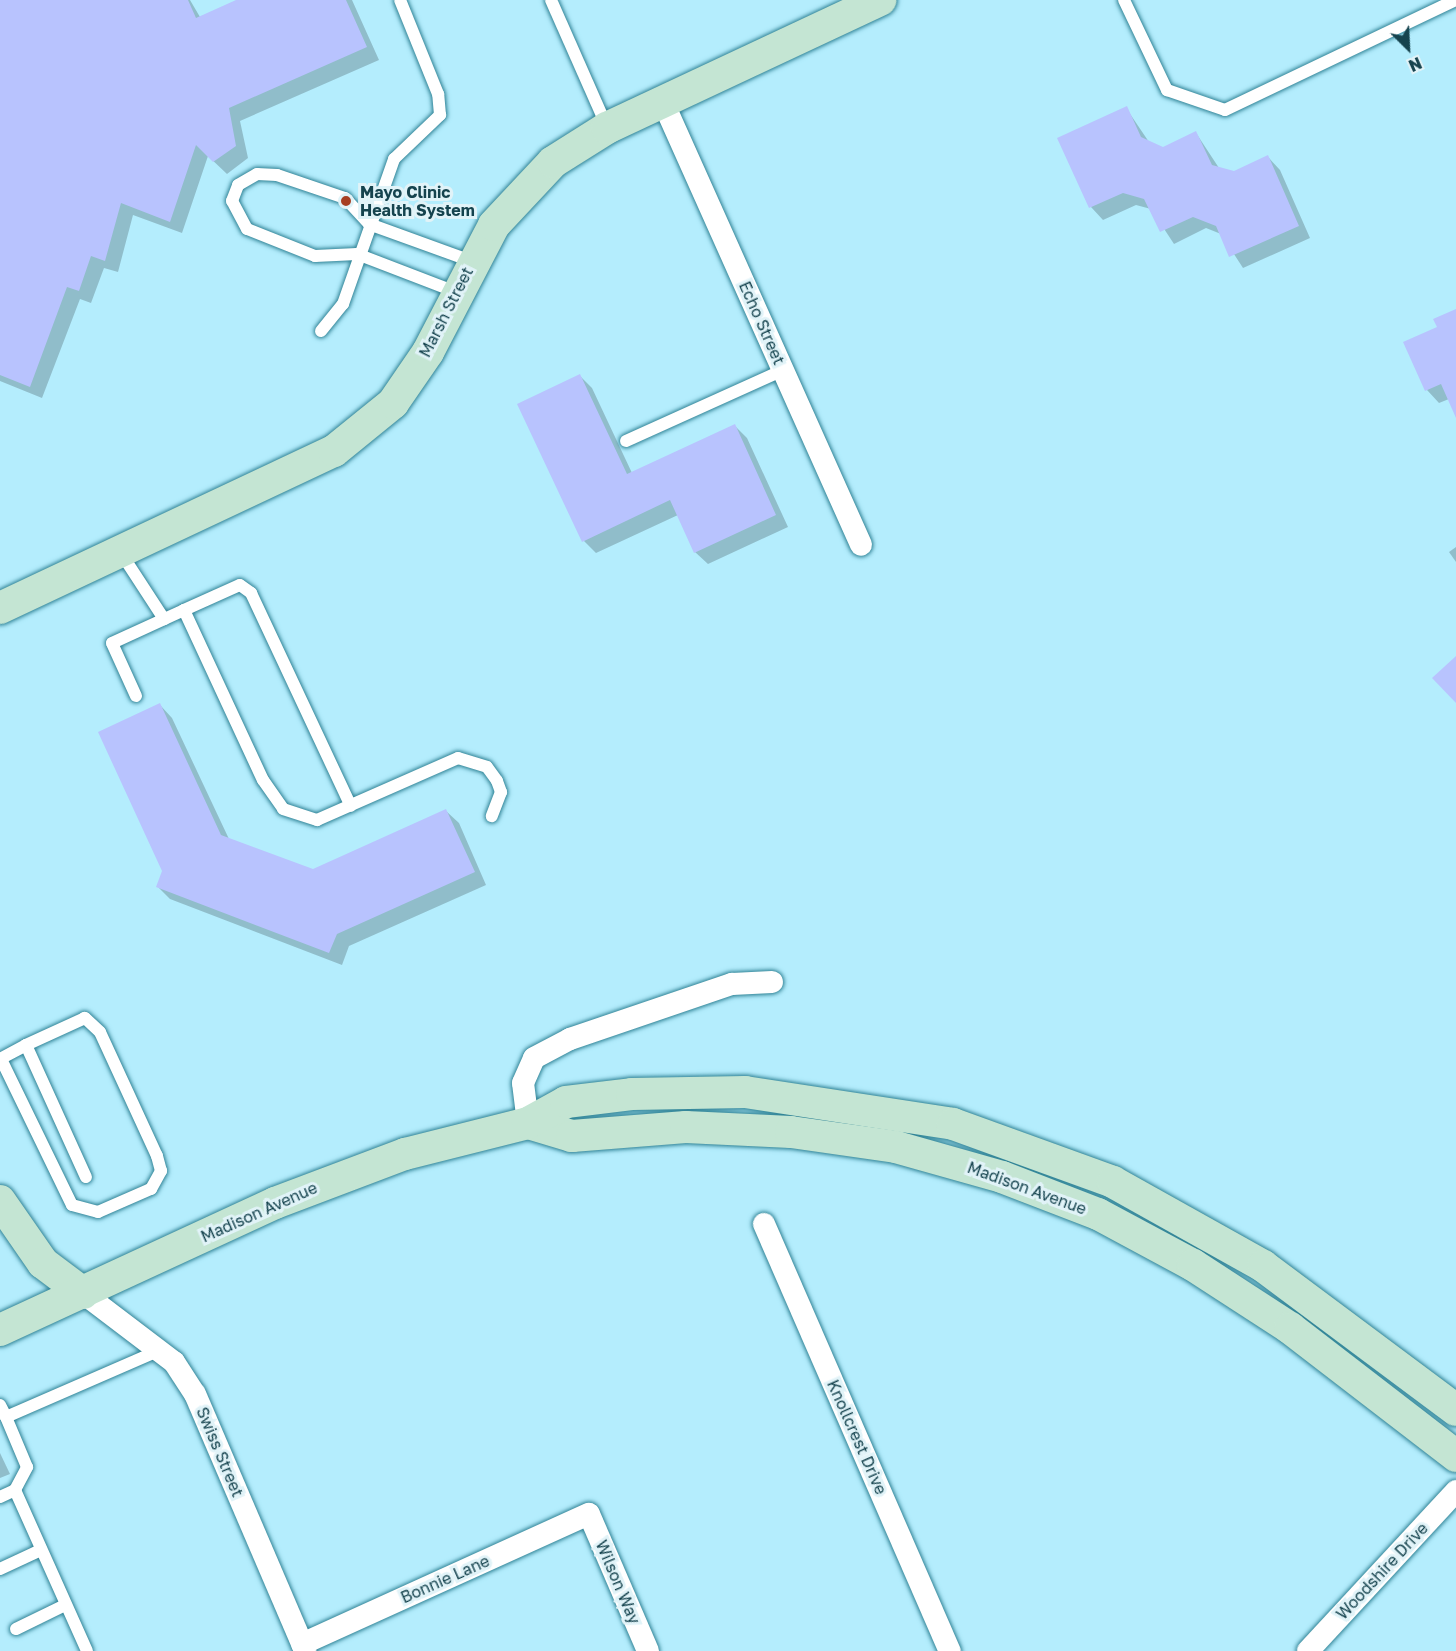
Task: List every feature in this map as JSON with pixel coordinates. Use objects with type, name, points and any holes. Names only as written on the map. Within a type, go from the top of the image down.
[{"type":"main road","name":"Marsh Street","points":[[0,608],[121,553],[333,451],[393,403],[428,352],[471,261],[529,186],[553,162],[608,128],[880,0]]},
{"type":"main road","name":"Madison Avenue","points":[[0,1330],[343,1176],[405,1154],[528,1123],[566,1102],[653,1093],[745,1092],[903,1112],[1014,1143],[1113,1182],[1212,1234],[1311,1299],[1456,1410]]},
{"type":"main road","name":"Madison Avenue","points":[[528,1123],[572,1136],[686,1127],[791,1132],[896,1147],[1012,1180],[1098,1214],[1193,1264],[1290,1328],[1456,1456]]},
{"type":"main road","points":[[0,1201],[43,1263],[83,1293]]},
{"type":"street","name":"Echo Street","points":[[663,102],[861,544]]},
{"type":"street","points":[[528,1123],[523,1083],[534,1058],[570,1039],[732,984],[772,982]]},
{"type":"street","name":"Knollcrest Drive","points":[[764,1224],[950,1651]]},
{"type":"street","name":"Swiss Street","points":[[83,1293],[160,1350],[195,1394],[304,1647]]},
{"type":"street","name":"Woodshire Drive","points":[[1308,1651],[1456,1491]]},
{"type":"street","name":"Bonnie Lane","points":[[304,1647],[589,1514]]},
{"type":"street","name":"Wilson Way","points":[[589,1514],[648,1651]]},
{"type":"lane","points":[[321,331],[343,304],[369,224],[394,159],[440,115],[438,94],[400,0]]},
{"type":"lane","points":[[551,0],[608,128]]},
{"type":"lane","points":[[1124,0],[1167,90],[1225,110],[1456,0]]},
{"type":"lane","points":[[456,292],[360,255],[315,256],[247,229],[232,201],[237,184],[257,174],[277,174],[345,198],[369,224],[471,261]]},
{"type":"lane","points":[[626,441],[783,370]]},
{"type":"lane","points":[[121,553],[164,619]]},
{"type":"lane","points":[[136,696],[112,643],[240,585],[251,593],[351,806]]},
{"type":"lane","points":[[184,610],[263,780],[283,809],[317,820],[351,806],[441,761],[458,758],[487,767],[497,781],[501,792],[492,816]]},
{"type":"lane","points":[[85,1018],[100,1032],[157,1156],[161,1172],[151,1189],[98,1212],[72,1205],[1,1059],[85,1018]]},
{"type":"lane","points":[[26,1045],[86,1177]]},
{"type":"lane","points":[[6,1417],[160,1350]]},
{"type":"lane","points":[[0,1405],[27,1467],[15,1490],[0,1497]]},
{"type":"lane","points":[[15,1490],[87,1651]]},
{"type":"lane","points":[[0,1569],[41,1550]]},
{"type":"lane","points":[[16,1629],[65,1605]]},
{"type":"building","points":[[0,0],[188,0],[196,18],[236,0],[346,0],[367,47],[229,108],[236,146],[213,162],[196,145],[170,222],[121,203],[105,261],[91,256],[79,291],[67,287],[30,387],[0,375]]},
{"type":"building","points":[[1127,106],[1141,137],[1163,147],[1196,131],[1212,165],[1234,171],[1268,155],[1299,226],[1229,257],[1216,226],[1193,217],[1160,232],[1144,199],[1123,193],[1089,208],[1057,138]]},
{"type":"building","points":[[1456,309],[1456,418],[1441,384],[1425,391],[1403,342],[1437,327],[1433,319]]},
{"type":"building","points":[[580,374],[627,474],[735,424],[776,515],[694,553],[670,500],[582,542],[517,404]]},
{"type":"building","points":[[1456,656],[1456,703],[1432,678]]},
{"type":"building","points":[[160,703],[221,835],[313,869],[446,809],[475,872],[337,934],[329,953],[156,887],[162,871],[98,732]]},
{"type":"place","name":"Mayo Clinic Health System","points":[[346,201]]}]
